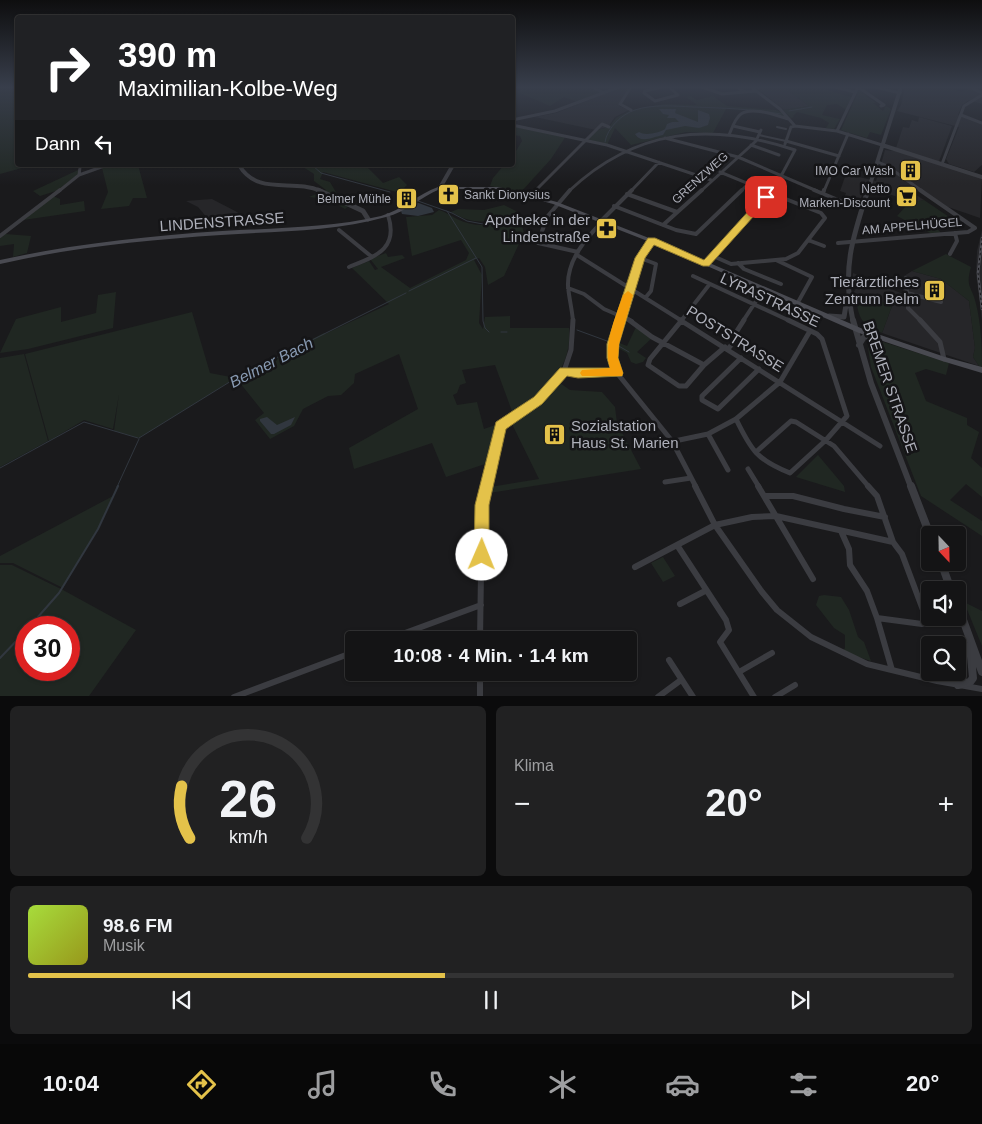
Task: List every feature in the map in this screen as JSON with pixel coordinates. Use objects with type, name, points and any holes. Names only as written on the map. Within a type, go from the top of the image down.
[{"type":"main road","name":"LINDENSTRASSE","points":[[0,262],[62,248],[223,232],[309,230],[388,215],[424,194],[441,187],[499,188],[555,203],[652,240],[797,304],[874,335],[982,370]]},
{"type":"street","points":[[729,135],[738,119]]},
{"type":"street","points":[[789,119],[795,126],[837,131],[982,177]]},
{"type":"street","points":[[837,131],[842,119]]},
{"type":"street","name":"BREMER STRASSE","points":[[859,214],[891,119]]},
{"type":"street","points":[[942,164],[960,119]]},
{"type":"street","points":[[530,196],[602,124],[610,127]]},
{"type":"street","points":[[515,125],[587,140],[711,180]]},
{"type":"street","points":[[756,141],[763,125]]},
{"type":"street","points":[[734,126],[839,156]]},
{"type":"street","points":[[784,147],[790,130],[795,126]]},
{"type":"street","points":[[777,127],[790,130]]},
{"type":"street","points":[[555,203],[598,167],[638,144],[665,138],[688,133],[729,135],[795,150],[776,187],[706,264]]},
{"type":"street","points":[[823,193],[848,134]]},
{"type":"street","points":[[665,138],[738,157],[855,206]]},
{"type":"street","name":"GRENZWEG","points":[[663,225],[756,141]]},
{"type":"street","points":[[751,145],[779,155]]},
{"type":"street","name":"BREMER STRASSE","points":[[882,145],[879,148],[866,186],[851,242],[848,301],[867,373],[926,526]]},
{"type":"street","name":"AM APPELHÜGEL","points":[[838,243],[955,233],[972,231],[975,228],[878,161]]},
{"type":"street","points":[[480,631],[482,505],[501,426],[538,401],[564,371],[570,358],[572,339],[572,310],[568,282],[578,253],[584,240],[614,206],[659,162]]},
{"type":"street","points":[[78,167],[80,168],[79,175]]},
{"type":"street","points":[[0,236],[79,175],[101,167]]},
{"type":"street","points":[[240,167],[246,175],[259,183],[317,189],[363,211],[368,220]]},
{"type":"street","points":[[441,187],[451,167]]},
{"type":"street","points":[[713,256],[731,264],[786,259],[798,253],[826,216],[720,172]]},
{"type":"street","points":[[614,206],[676,230],[698,234],[748,184]]},
{"type":"street","points":[[627,194],[677,212]]},
{"type":"street","name":"POSTSTRASSE","points":[[555,203],[540,226],[538,243],[578,253],[880,446]]},
{"type":"street","points":[[349,267],[372,257],[384,250],[389,244],[392,236],[388,215]]},
{"type":"street","points":[[339,230],[372,257]]},
{"type":"street","points":[[950,254],[956,246],[957,237],[955,233]]},
{"type":"street","points":[[652,240],[640,258],[613,344],[613,358],[617,373],[672,441],[715,526],[762,592],[792,624],[810,637],[847,656],[892,670],[982,689]]},
{"type":"street","points":[[808,240],[824,246]]},
{"type":"street","points":[[640,258],[656,264],[651,291],[646,297]]},
{"type":"street","points":[[776,260],[812,277],[797,304]]},
{"type":"street","points":[[738,264],[744,269],[780,284]]},
{"type":"street","name":"LYRASTRASSE","points":[[693,276],[810,331],[822,339],[847,416],[842,422]]},
{"type":"street","points":[[906,278],[908,308],[942,344],[944,359]]},
{"type":"street","name":"LYRASTRASSE","points":[[704,365],[686,386],[680,386],[648,365],[650,359],[664,344],[709,285]]},
{"type":"street","points":[[568,288],[577,290],[604,310],[635,323],[652,337],[704,365],[736,339],[735,334],[764,289]]},
{"type":"street","points":[[907,293],[941,302]]},
{"type":"street","points":[[823,315],[844,317],[848,301]]},
{"type":"street","points":[[646,447],[708,434],[736,419],[780,382],[810,331]]},
{"type":"street","points":[[859,345],[864,337],[874,335]]},
{"type":"street","points":[[741,358],[702,396],[702,400],[718,409],[759,369]]},
{"type":"street","points":[[564,371],[617,373]]},
{"type":"street","points":[[736,419],[742,432],[767,464],[790,473],[826,440],[842,422]]},
{"type":"street","points":[[756,452],[791,421],[796,422],[834,446],[870,486],[877,496],[893,542],[902,554],[926,618],[922,624],[877,618]]},
{"type":"street","points":[[708,434],[728,470]]},
{"type":"street","points":[[748,469],[813,579]]},
{"type":"street","points":[[665,482],[691,478]]},
{"type":"street","points":[[765,496],[778,494],[796,495],[862,514],[885,517]]},
{"type":"street","points":[[635,567],[715,526],[752,517],[776,516],[893,542]]},
{"type":"street","points":[[841,531],[849,550],[850,565],[867,591],[877,618],[892,670]]},
{"type":"street","points":[[677,545],[705,591],[726,620],[729,630],[720,642],[754,696]]},
{"type":"street","points":[[680,604],[705,591]]},
{"type":"street","points":[[410,631],[481,605]]},
{"type":"street","points":[[965,626],[982,672]]},
{"type":"street","points":[[958,685],[970,682],[974,678],[968,634]]},
{"type":"street","points":[[739,672],[772,653]]},
{"type":"street","points":[[234,696],[345,655]]},
{"type":"street","points":[[669,660],[693,696]]},
{"type":"street","points":[[658,696],[681,680]]},
{"type":"street","points":[[480,681],[480,696]]},
{"type":"street","points":[[775,696],[795,685]]},
{"type":"shaded area","points":[[0,119],[15,119],[15,167],[26,167],[0,174]]},
{"type":"shaded area","points":[[547,119],[613,119],[608,127],[596,130]]},
{"type":"shaded area","points":[[615,119],[720,119],[713,133],[686,132],[631,145],[615,128],[607,145],[587,140],[597,130],[609,127]]},
{"type":"shaded area","points":[[676,119],[692,119],[698,122],[698,119],[710,119],[708,125],[699,128],[685,126],[666,130],[663,135],[651,138],[640,139],[635,134],[639,132],[645,134],[656,133],[665,129],[667,124],[679,122]]},
{"type":"shaded area","points":[[823,119],[840,119],[834,129],[826,128],[829,123]]},
{"type":"shaded area","points":[[846,119],[887,119],[881,135],[870,132],[867,138],[841,130]]},
{"type":"shaded area","points":[[919,119],[928,119],[952,126],[938,164],[982,178],[980,218],[948,207],[923,190],[913,193],[924,200],[909,204],[895,196],[865,187],[858,206],[843,201],[846,193],[840,191],[846,174],[876,181],[885,150],[895,151],[903,127],[909,128],[912,120],[918,122]]},
{"type":"shaded area","points":[[930,119],[971,119],[982,123],[982,165],[974,172],[949,164],[946,159],[959,127]]},
{"type":"shaded area","points":[[515,125],[566,136],[551,159],[521,192],[490,186],[493,178],[502,167],[515,167],[515,153],[522,141],[520,136],[515,135]]},
{"type":"shaded area","points":[[139,167],[147,198],[133,198],[129,206],[101,209],[108,192],[102,168]]},
{"type":"shaded area","points":[[303,167],[367,167],[383,183],[399,177],[407,185],[404,188],[409,190],[404,194],[323,172],[320,179],[330,182],[337,194],[355,201],[345,209],[327,199],[309,197],[326,190],[314,181],[314,174]]},
{"type":"shaded area","points":[[78,170],[78,175],[56,191],[40,196],[33,191]]},
{"type":"shaded area","points":[[53,196],[60,199],[60,205],[84,201],[85,211],[23,220]]},
{"type":"shaded area","points":[[212,199],[239,214],[214,226],[198,207],[186,201]]},
{"type":"shaded area","points":[[924,200],[958,223],[946,227],[939,222],[932,223],[941,233],[932,234],[897,216],[907,205],[905,203]]},
{"type":"shaded area","points":[[416,202],[432,208],[434,212],[418,216],[402,214],[401,211]]},
{"type":"shaded area","points":[[504,205],[518,212],[492,220],[477,221],[460,217],[451,212],[458,209],[484,210]]},
{"type":"shaded area","points":[[439,210],[465,222],[481,225],[488,225],[519,216],[524,233],[504,276],[488,285],[485,267],[479,258],[474,260],[482,275],[479,323],[483,329],[485,317],[510,316],[510,328],[569,328],[569,343],[561,368],[545,388],[513,414],[495,365],[462,370],[466,383],[460,385],[457,393],[453,395],[457,405],[477,402],[484,429],[498,424],[488,463],[446,477],[432,443],[354,469],[349,448],[418,409],[399,354],[355,374],[354,383],[341,395],[328,396],[303,409],[294,426],[270,439],[255,420],[264,413],[236,378],[324,333],[389,304],[352,268],[369,261],[375,270],[378,269],[370,259],[386,253],[388,257],[402,255],[405,258],[381,267],[410,288],[466,260],[469,253],[461,240],[412,256],[406,217],[432,215]]},
{"type":"shaded area","points":[[982,230],[982,321],[976,273],[977,251]]},
{"type":"shaded area","points":[[5,234],[31,236],[27,253],[13,257],[14,244],[0,246],[0,238]]},
{"type":"shaded area","points":[[946,254],[971,267],[969,283],[979,319],[982,367],[979,366],[973,357],[975,348],[969,301],[941,279],[912,271]]},
{"type":"shaded area","points":[[912,271],[941,279],[969,301],[975,348],[973,357],[979,366],[882,333],[892,306],[863,294],[863,296],[853,293],[858,286],[852,284],[853,273],[903,294],[904,276]]},
{"type":"shaded area","points":[[116,292],[113,328],[28,349],[0,353],[16,319],[61,307],[61,322],[96,313],[98,295]]},
{"type":"shaded area","points":[[855,294],[862,296],[864,294],[892,306],[882,333],[874,330],[861,319]]},
{"type":"shaded area","points":[[192,312],[210,373],[236,378],[139,438],[114,431],[119,394],[113,429],[84,420],[49,441],[25,354]]},
{"type":"shaded area","points":[[636,327],[652,338],[637,352],[646,358],[643,362],[636,364],[631,362],[627,353],[616,347],[617,342],[627,346]]},
{"type":"shaded area","points":[[874,339],[949,363],[946,375],[926,369],[915,373],[926,401],[967,418],[967,425],[979,432],[971,458],[982,468],[982,497],[966,484],[950,500],[982,521],[982,536],[921,496],[871,367],[867,341]]},
{"type":"shaded area","points":[[24,354],[48,441],[0,467],[0,358]]},
{"type":"shaded area","points":[[557,381],[570,390],[602,392],[615,407],[617,423],[641,469],[489,493],[490,487],[539,479],[511,422],[538,402]]},
{"type":"shaded area","points":[[267,417],[277,425],[295,417],[291,425],[271,434],[260,421],[260,419]]},
{"type":"shaded area","points":[[818,455],[844,486],[845,492],[796,477]]},
{"type":"shaded area","points":[[113,496],[98,529],[63,588],[13,563],[0,563],[0,556]]},
{"type":"shaded area","points":[[663,557],[675,576],[663,582],[651,563]]},
{"type":"shaded area","points":[[0,565],[12,565],[63,590],[136,630],[89,696],[0,696]]},
{"type":"shaded area","points":[[819,596],[841,597],[849,610],[858,637],[864,642],[871,661],[842,652],[845,648],[845,635],[834,628],[816,605]]},
{"type":"shaded area","points":[[966,603],[982,611],[982,646],[966,607]]},
{"type":"waterway","points":[[605,142],[612,127],[619,119]]},
{"type":"waterway","name":"Belmer Bach","points":[[314,167],[321,173],[390,192]]},
{"type":"waterway","name":"Belmer Bach","points":[[418,201],[447,211]]},
{"type":"waterway","points":[[447,211],[467,221],[483,224],[518,214]]},
{"type":"waterway","points":[[447,211],[482,267],[483,321],[485,328],[489,332]]},
{"type":"waterway","name":"Belmer Bach","points":[[409,291],[476,258]]},
{"type":"waterway","name":"Belmer Bach","points":[[139,438],[236,378],[406,293]]},
{"type":"waterway","points":[[577,330],[607,341]]},
{"type":"waterway","points":[[501,332],[507,332]]},
{"type":"waterway","points":[[617,345],[629,352]]},
{"type":"waterway","points":[[0,468],[84,422],[138,438]]},
{"type":"waterway","points":[[117,487],[139,439]]},
{"type":"waterway","points":[[39,616],[59,593],[98,529],[118,486]]},
{"type":"waterway","points":[[0,658],[15,642]]},
{"type":"railway","points":[[982,238],[978,273],[982,309]]},
{"type":"slow traffic","points":[[586,373],[617,373],[613,358],[613,344],[628,295]]},
{"type":"place","name":"IMO Car Wash","points":[[910,171]]},
{"type":"place","name":"Sankt Dionysius","points":[[448,195]]},
{"type":"place","name":"Netto Marken-Discount","points":[[906,196]]},
{"type":"place","name":"Belmer Mühle","points":[[407,199]]},
{"type":"place","name":"Apotheke in der Lindenstraße","points":[[606,229]]},
{"type":"place","name":"Tierärztliches Zentrum Belm","points":[[935,291]]},
{"type":"place","name":"Sozialstation Haus St. Marien","points":[[555,435]]},
{"type":"route","points":[[482,555],[482,505],[501,426],[538,401],[554,385],[564,371],[617,373],[613,358],[613,344],[640,258],[652,240],[706,264],[766,197]]}]
